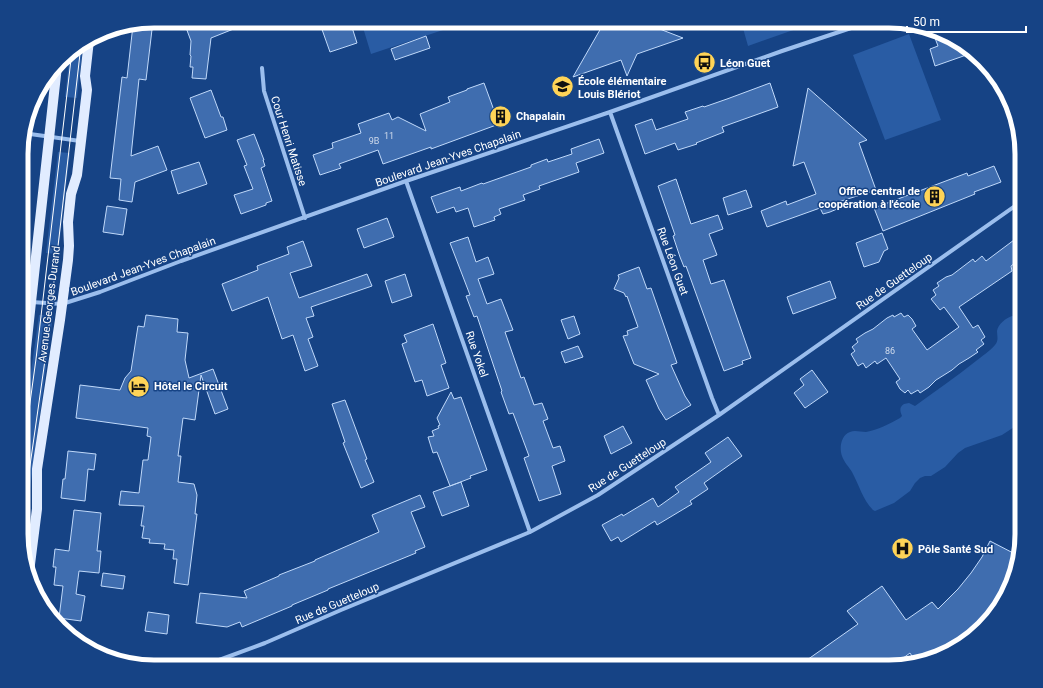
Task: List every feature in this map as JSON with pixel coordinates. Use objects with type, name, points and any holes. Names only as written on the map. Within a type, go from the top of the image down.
[{"type":"main road","name":"Avenue Georges Durand","points":[[31,560],[37,509],[37,469],[62,304],[69,246],[68,222],[71,194],[77,175],[87,90],[85,76],[88,47]]},
{"type":"main road","name":"Avenue Georges Durand","points":[[28,330],[56,74]]},
{"type":"street","name":"Boulevard Jean-Yves Chapalain","points":[[31,302],[62,304],[100,292],[181,261],[406,181],[851,28]]},
{"type":"street","name":"Cour Henri Matisse","points":[[262,68],[264,91],[305,218]]},
{"type":"street","name":"Rue Léon Guet","points":[[610,112],[719,415]]},
{"type":"street","points":[[30,134],[81,141]]},
{"type":"street","name":"Rue Yokel","points":[[406,181],[530,532]]},
{"type":"street","name":"Rue de Guetteloup","points":[[219,660],[265,643],[530,532],[598,495],[719,415],[1015,206]]},
{"type":"shaded area","points":[[363,28],[449,28],[371,54]]},
{"type":"shaded area","points":[[743,28],[799,28],[748,46]]},
{"type":"shaded area","points":[[909,34],[941,120],[885,140],[853,55]]},
{"type":"shaded area","points":[[82,51],[77,98],[65,97],[69,61]]},
{"type":"shaded area","points":[[58,152],[70,153],[58,254],[46,253]]},
{"type":"shaded area","points":[[39,315],[53,316],[28,504],[28,393]]},
{"type":"shaded area","points":[[1012,316],[1015,316],[1015,427],[1002,435],[965,448],[945,467],[931,476],[920,478],[910,491],[894,503],[875,511],[873,510],[864,497],[852,472],[842,456],[841,446],[845,436],[852,431],[866,432],[875,430],[900,418],[902,416],[900,409],[902,405],[909,403],[915,406],[990,350],[997,341],[997,331],[999,326]]},
{"type":"building","points":[[152,28],[146,80],[139,79],[131,156],[158,146],[167,170],[135,182],[132,202],[119,200],[121,179],[110,178],[122,77],[127,78],[132,30]]},
{"type":"building","points":[[186,28],[236,28],[211,38],[206,79],[192,78],[193,67],[190,67],[191,41]]},
{"type":"building","points":[[321,28],[352,28],[357,43],[330,52]]},
{"type":"building","points":[[601,28],[657,28],[683,38],[637,54],[627,76],[621,60],[573,77]]},
{"type":"building","points":[[426,36],[430,48],[395,60],[391,49]]},
{"type":"building","points":[[935,38],[945,41],[967,55],[935,66],[930,49],[938,46]]},
{"type":"building","points":[[484,83],[499,124],[431,149],[431,147],[383,164],[378,150],[339,164],[341,168],[320,175],[313,155],[333,148],[332,143],[361,133],[358,124],[389,113],[392,120],[398,117],[426,131],[420,114],[450,102],[448,97]]},
{"type":"building","points":[[770,83],[778,107],[722,127],[724,132],[696,143],[697,144],[678,150],[675,143],[645,154],[635,125],[652,119],[656,130],[688,119],[685,112],[703,106],[704,107]]},
{"type":"building","points":[[808,88],[867,140],[859,143],[876,190],[835,203],[837,209],[830,212],[823,214],[820,208],[767,227],[761,211],[786,201],[787,205],[816,194],[804,162],[793,166]]},
{"type":"building","points":[[211,90],[227,130],[205,138],[190,98]]},
{"type":"building","points":[[254,134],[264,160],[265,166],[261,168],[272,201],[266,203],[266,205],[241,214],[234,195],[253,189],[244,166],[247,165],[237,140]]},
{"type":"building","points":[[599,139],[604,153],[576,163],[579,172],[539,186],[540,189],[523,195],[525,200],[499,209],[501,214],[494,217],[495,220],[474,227],[468,208],[456,212],[454,207],[437,213],[431,197],[460,187],[461,191],[531,167],[531,165],[547,159],[548,162],[572,154],[571,149]]},
{"type":"building","points":[[199,162],[207,184],[178,194],[171,171]]},
{"type":"building","name":"Office central de coopération à l'école","points":[[994,166],[1001,182],[883,231],[874,208],[967,173],[968,176]]},
{"type":"building","points":[[676,179],[691,224],[718,215],[723,229],[709,234],[717,255],[703,260],[711,284],[724,280],[751,358],[742,361],[743,364],[724,371],[686,266],[684,267],[680,257],[673,236],[675,235],[658,186]]},
{"type":"building","points":[[746,190],[752,207],[728,215],[723,198]]},
{"type":"building","points":[[107,206],[127,209],[123,235],[103,232]]},
{"type":"building","points":[[387,218],[394,237],[364,248],[357,229]]},
{"type":"building","points":[[882,233],[888,249],[884,251],[879,262],[864,267],[856,243]]},
{"type":"building","points":[[468,237],[476,262],[488,257],[494,274],[478,279],[487,304],[501,299],[513,330],[505,332],[521,378],[524,377],[534,405],[542,403],[548,419],[543,421],[553,448],[560,446],[565,461],[552,466],[561,494],[539,501],[524,458],[529,456],[513,413],[509,414],[477,316],[474,317],[466,296],[470,295],[450,243]]},
{"type":"building","points":[[1015,239],[1015,263],[1011,266],[1012,271],[959,307],[973,328],[978,325],[985,337],[981,340],[984,344],[976,350],[978,352],[936,380],[920,393],[918,390],[911,394],[908,390],[905,393],[900,389],[896,382],[900,379],[886,358],[877,364],[875,361],[866,368],[863,363],[858,366],[851,354],[855,351],[852,347],[858,342],[856,339],[893,315],[894,317],[901,313],[904,317],[908,315],[912,319],[916,326],[912,329],[927,350],[959,327],[944,307],[940,310],[931,299],[936,295],[933,290],[939,286],[937,283],[952,275],[973,259],[975,262],[982,256],[986,261]]},
{"type":"building","points":[[303,241],[312,266],[290,273],[299,298],[367,274],[372,286],[311,307],[314,316],[306,318],[313,337],[308,339],[318,366],[305,371],[293,335],[282,339],[268,297],[232,311],[222,284],[258,270],[257,266],[289,254],[287,247]]},
{"type":"building","points":[[639,267],[647,289],[651,288],[677,363],[671,365],[685,396],[691,405],[666,420],[659,409],[646,380],[659,374],[634,364],[623,336],[628,335],[627,331],[638,327],[627,296],[626,297],[624,293],[614,289],[619,278],[618,275]]},
{"type":"building","points":[[405,274],[412,296],[392,303],[385,281]]},
{"type":"building","points":[[830,281],[836,298],[793,314],[787,297]]},
{"type":"building","points":[[146,315],[178,319],[177,332],[188,333],[185,360],[189,378],[213,369],[228,409],[215,414],[201,375],[195,420],[183,418],[178,456],[181,456],[178,482],[194,484],[197,495],[195,514],[197,514],[188,585],[174,583],[177,559],[173,559],[174,550],[164,549],[165,544],[149,543],[150,539],[142,538],[144,526],[141,526],[144,506],[119,505],[121,491],[139,493],[143,460],[148,460],[151,437],[147,436],[148,428],[76,418],[80,385],[120,390],[125,378],[131,371],[138,326],[144,327]]},
{"type":"building","points":[[574,316],[580,334],[568,339],[561,320]]},
{"type":"building","points":[[433,324],[446,363],[441,365],[449,388],[427,396],[422,380],[415,382],[402,344],[407,342],[404,335]]},
{"type":"building","points":[[578,346],[583,357],[565,363],[561,352]]},
{"type":"building","points":[[812,370],[828,392],[805,408],[794,393],[804,385],[800,379]]},
{"type":"building","points":[[451,392],[454,399],[461,397],[487,470],[470,476],[471,478],[450,486],[437,452],[433,453],[428,437],[434,436],[432,431],[439,428],[438,426],[440,425],[437,418]]},
{"type":"building","points":[[345,400],[374,482],[361,488],[343,443],[345,442],[332,404]]},
{"type":"building","points":[[623,426],[632,443],[611,454],[604,436]]},
{"type":"building","points":[[728,437],[742,456],[704,483],[708,489],[690,501],[692,504],[657,525],[655,521],[621,542],[618,537],[611,541],[602,525],[622,514],[623,516],[653,498],[658,507],[679,492],[675,487],[711,462],[705,453]]},
{"type":"building","points":[[68,451],[96,454],[94,470],[88,469],[85,501],[61,498]]},
{"type":"building","points":[[461,482],[469,506],[442,516],[433,492]]},
{"type":"building","points":[[420,495],[425,507],[411,512],[425,547],[415,551],[416,553],[328,589],[242,627],[240,622],[227,627],[196,623],[200,593],[247,598],[244,591],[379,532],[372,515]]},
{"type":"building","points":[[74,510],[101,513],[97,551],[101,551],[99,573],[79,571],[76,594],[85,596],[81,621],[59,617],[63,586],[54,585],[56,567],[53,567],[55,549],[69,551]]},
{"type":"building","points":[[990,541],[1014,553],[1002,590],[994,604],[972,629],[952,643],[945,647],[913,658],[910,653],[901,659],[897,660],[807,660],[858,624],[847,611],[882,586],[906,620],[932,602],[938,609],[958,589],[982,557]]},
{"type":"building","points":[[103,573],[125,576],[123,589],[101,586]]},
{"type":"building","points":[[148,612],[169,615],[167,634],[145,631]]},
{"type":"tram line","points":[[28,480],[45,360],[80,52]]},
{"type":"tram line","points":[[28,417],[71,59]]},
{"type":"place","name":"Léon Guet","points":[[705,63]]},
{"type":"place","name":"École élémentaire Louis Blériot","points":[[562,87]]},
{"type":"place","name":"Chapalain","points":[[501,116]]},
{"type":"place","name":"Office central de coopération à l'école","points":[[935,197]]},
{"type":"place","name":"Hôtel le Circuit","points":[[138,386]]},
{"type":"place","name":"Pôle Santé Sud","points":[[903,549]]}]
